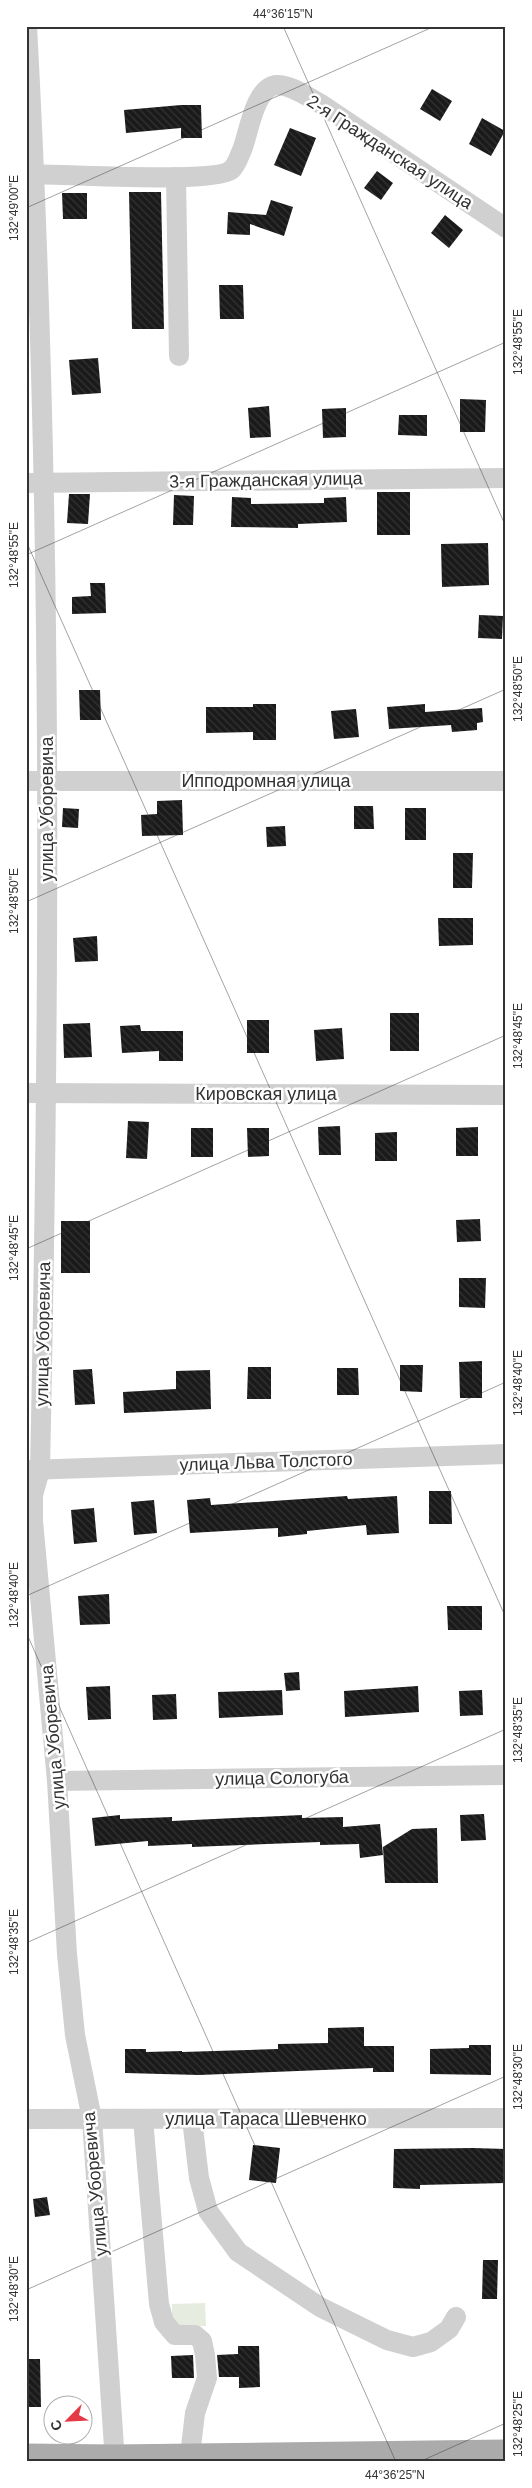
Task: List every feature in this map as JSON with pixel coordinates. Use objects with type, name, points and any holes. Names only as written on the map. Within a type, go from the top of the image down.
[{"type":"main road","points":[[26,2456],[114,2459],[190,2455],[506,2452]]},
{"type":"street","name":"улица Уборевича","points":[[27,26],[35,483],[47,781],[48,1093],[33,1470],[33,1521],[57,1781],[67,1954],[75,2035],[92,2119],[114,2459]]},
{"type":"street","name":"2-я Гражданская улица","points":[[31,174],[176,177],[223,174],[232,169],[243,147],[254,111],[263,91],[276,86],[292,89],[322,104],[506,228]]},
{"type":"street","points":[[176,177],[179,356]]},
{"type":"street","name":"3-я Гражданская улица","points":[[35,483],[506,478]]},
{"type":"street","name":"Ипподромная улица","points":[[26,781],[506,781]]},
{"type":"street","name":"Кировская улица","points":[[26,1093],[506,1095]]},
{"type":"street","name":"улица Льва Толстого","points":[[33,1470],[506,1454]]},
{"type":"street","name":"улица Сологуба","points":[[57,1781],[506,1774]]},
{"type":"street","name":"улица Тараса Шевченко","points":[[26,2119],[506,2118]]},
{"type":"street","points":[[142,2119],[159,2304],[164,2322],[175,2334],[195,2335],[202,2341],[205,2355],[207,2378],[195,2412],[190,2455]]},
{"type":"street","points":[[192,2119],[199,2178],[208,2211],[238,2252],[320,2307],[387,2340],[413,2347],[431,2342],[449,2329],[456,2317]]},
{"type":"shaded area","points":[[205,2303],[206,2326],[172,2327],[172,2304]]},
{"type":"building","points":[[432,89],[452,101],[440,121],[420,109]]},
{"type":"building","points":[[201,105],[202,138],[181,138],[181,128],[126,133],[124,110]]},
{"type":"building","points":[[482,118],[505,131],[491,156],[469,144]]},
{"type":"building","points":[[290,128],[316,138],[301,176],[274,165]]},
{"type":"building","points":[[377,171],[393,183],[381,200],[364,188]]},
{"type":"building","points":[[129,192],[161,192],[164,329],[132,329]]},
{"type":"building","points":[[62,193],[87,193],[87,219],[63,219]]},
{"type":"building","points":[[271,200],[293,207],[284,236],[250,224],[250,235],[227,234],[228,212],[266,215]]},
{"type":"building","points":[[445,215],[463,230],[449,248],[431,233]]},
{"type":"building","points":[[219,285],[243,285],[244,319],[220,319]]},
{"type":"building","points":[[98,358],[101,393],[72,395],[69,360]]},
{"type":"building","points":[[460,399],[486,400],[485,432],[460,432]]},
{"type":"building","points":[[269,406],[271,437],[250,438],[248,408]]},
{"type":"building","points":[[346,408],[346,437],[323,438],[322,409]]},
{"type":"building","points":[[399,415],[427,415],[427,436],[398,435]]},
{"type":"building","points":[[377,492],[410,492],[410,535],[377,535]]},
{"type":"building","points":[[69,494],[90,494],[88,524],[67,523]]},
{"type":"building","points":[[174,495],[194,496],[193,525],[173,525]]},
{"type":"building","points":[[232,497],[251,498],[251,504],[324,503],[324,498],[346,497],[347,522],[298,524],[298,528],[231,527]]},
{"type":"building","points":[[488,543],[489,585],[442,587],[441,544]]},
{"type":"building","points":[[90,583],[105,583],[106,613],[72,614],[72,597],[91,596]]},
{"type":"building","points":[[479,615],[503,616],[502,639],[478,638]]},
{"type":"building","points":[[79,690],[100,690],[101,720],[80,720]]},
{"type":"building","points":[[253,704],[276,704],[276,740],[253,740],[253,732],[206,733],[206,707],[253,707]]},
{"type":"building","points":[[425,704],[425,712],[482,708],[483,722],[477,723],[477,730],[452,732],[451,725],[389,729],[387,707]]},
{"type":"building","points":[[356,709],[359,737],[334,739],[331,711]]},
{"type":"building","points":[[182,800],[183,835],[142,836],[141,815],[157,814],[157,801]]},
{"type":"building","points":[[354,806],[373,806],[374,829],[354,829]]},
{"type":"building","points":[[63,808],[79,809],[78,828],[62,827]]},
{"type":"building","points":[[405,808],[426,808],[426,840],[405,840]]},
{"type":"building","points":[[285,826],[286,846],[267,847],[266,827]]},
{"type":"building","points":[[453,853],[473,853],[472,888],[453,888]]},
{"type":"building","points":[[438,918],[473,918],[473,945],[439,946]]},
{"type":"building","points":[[97,936],[98,961],[75,962],[73,938]]},
{"type":"building","points":[[390,1013],[419,1013],[419,1051],[390,1051]]},
{"type":"building","points":[[247,1020],[269,1020],[269,1053],[247,1053]]},
{"type":"building","points":[[90,1023],[92,1057],[64,1058],[63,1024]]},
{"type":"building","points":[[140,1025],[141,1031],[183,1031],[183,1061],[159,1061],[159,1051],[122,1053],[120,1026]]},
{"type":"building","points":[[342,1028],[344,1059],[316,1061],[314,1030]]},
{"type":"building","points":[[128,1121],[149,1122],[147,1159],[126,1158]]},
{"type":"building","points":[[340,1126],[341,1155],[319,1155],[318,1127]]},
{"type":"building","points":[[478,1127],[478,1156],[456,1156],[456,1128]]},
{"type":"building","points":[[191,1128],[213,1128],[213,1157],[191,1157]]},
{"type":"building","points":[[247,1128],[269,1128],[269,1156],[248,1157]]},
{"type":"building","points":[[397,1132],[397,1161],[375,1161],[375,1133]]},
{"type":"building","points":[[480,1219],[481,1241],[457,1242],[456,1220]]},
{"type":"building","points":[[61,1221],[90,1221],[90,1273],[61,1273]]},
{"type":"building","points":[[459,1278],[486,1278],[485,1308],[459,1307]]},
{"type":"building","points":[[482,1361],[482,1398],[460,1398],[459,1362]]},
{"type":"building","points":[[400,1365],[423,1365],[422,1392],[400,1391]]},
{"type":"building","points":[[248,1367],[271,1367],[271,1399],[247,1399]]},
{"type":"building","points":[[337,1368],[358,1368],[359,1395],[337,1395]]},
{"type":"building","points":[[92,1369],[95,1404],[75,1405],[73,1370]]},
{"type":"building","points":[[210,1370],[211,1409],[124,1413],[123,1392],[176,1389],[176,1371]]},
{"type":"building","points":[[429,1491],[451,1491],[452,1524],[429,1524]]},
{"type":"building","points":[[347,1496],[348,1499],[397,1496],[399,1533],[367,1535],[366,1525],[307,1531],[307,1534],[278,1537],[278,1528],[190,1533],[187,1500],[210,1498],[211,1505]]},
{"type":"building","points":[[154,1500],[157,1533],[134,1535],[131,1502]]},
{"type":"building","points":[[94,1508],[97,1542],[74,1544],[71,1510]]},
{"type":"building","points":[[109,1594],[110,1624],[80,1625],[78,1596]]},
{"type":"building","points":[[447,1606],[482,1606],[482,1630],[448,1630]]},
{"type":"building","points":[[299,1672],[300,1690],[286,1691],[284,1673]]},
{"type":"building","points":[[110,1686],[111,1719],[88,1720],[86,1687]]},
{"type":"building","points":[[418,1686],[419,1712],[345,1717],[344,1691]]},
{"type":"building","points":[[282,1690],[283,1715],[219,1718],[218,1692]]},
{"type":"building","points":[[482,1690],[483,1715],[460,1716],[459,1691]]},
{"type":"building","points":[[176,1694],[177,1719],[153,1720],[152,1695]]},
{"type":"building","points":[[484,1814],[486,1840],[461,1841],[460,1815]]},
{"type":"building","points":[[120,1815],[120,1819],[172,1817],[172,1821],[302,1815],[302,1818],[343,1817],[343,1827],[380,1824],[383,1855],[360,1858],[359,1844],[320,1845],[320,1842],[192,1847],[192,1844],[148,1846],[148,1841],[95,1846],[92,1818]]},
{"type":"building","points":[[437,1828],[438,1883],[385,1883],[383,1847],[412,1829]]},
{"type":"building","points":[[364,2027],[364,2046],[394,2046],[394,2072],[373,2072],[373,2068],[199,2075],[125,2073],[125,2049],[146,2049],[146,2052],[182,2052],[278,2049],[278,2044],[328,2043],[328,2028]]},
{"type":"building","points":[[469,2045],[491,2045],[491,2075],[430,2074],[430,2049],[469,2048]]},
{"type":"building","points":[[253,2145],[280,2148],[276,2183],[249,2180]]},
{"type":"building","points":[[394,2149],[506,2149],[506,2183],[420,2185],[420,2189],[393,2188]]},
{"type":"building","points":[[47,2197],[50,2215],[35,2217],[33,2199]]},
{"type":"building","points":[[483,2260],[498,2260],[497,2299],[482,2299]]},
{"type":"building","points":[[238,2346],[259,2346],[260,2387],[239,2388],[239,2377],[219,2377],[217,2355],[238,2354]]},
{"type":"building","points":[[193,2355],[194,2378],[172,2378],[171,2356]]},
{"type":"building","points":[[26,2359],[40,2359],[41,2407],[26,2407]]}]
